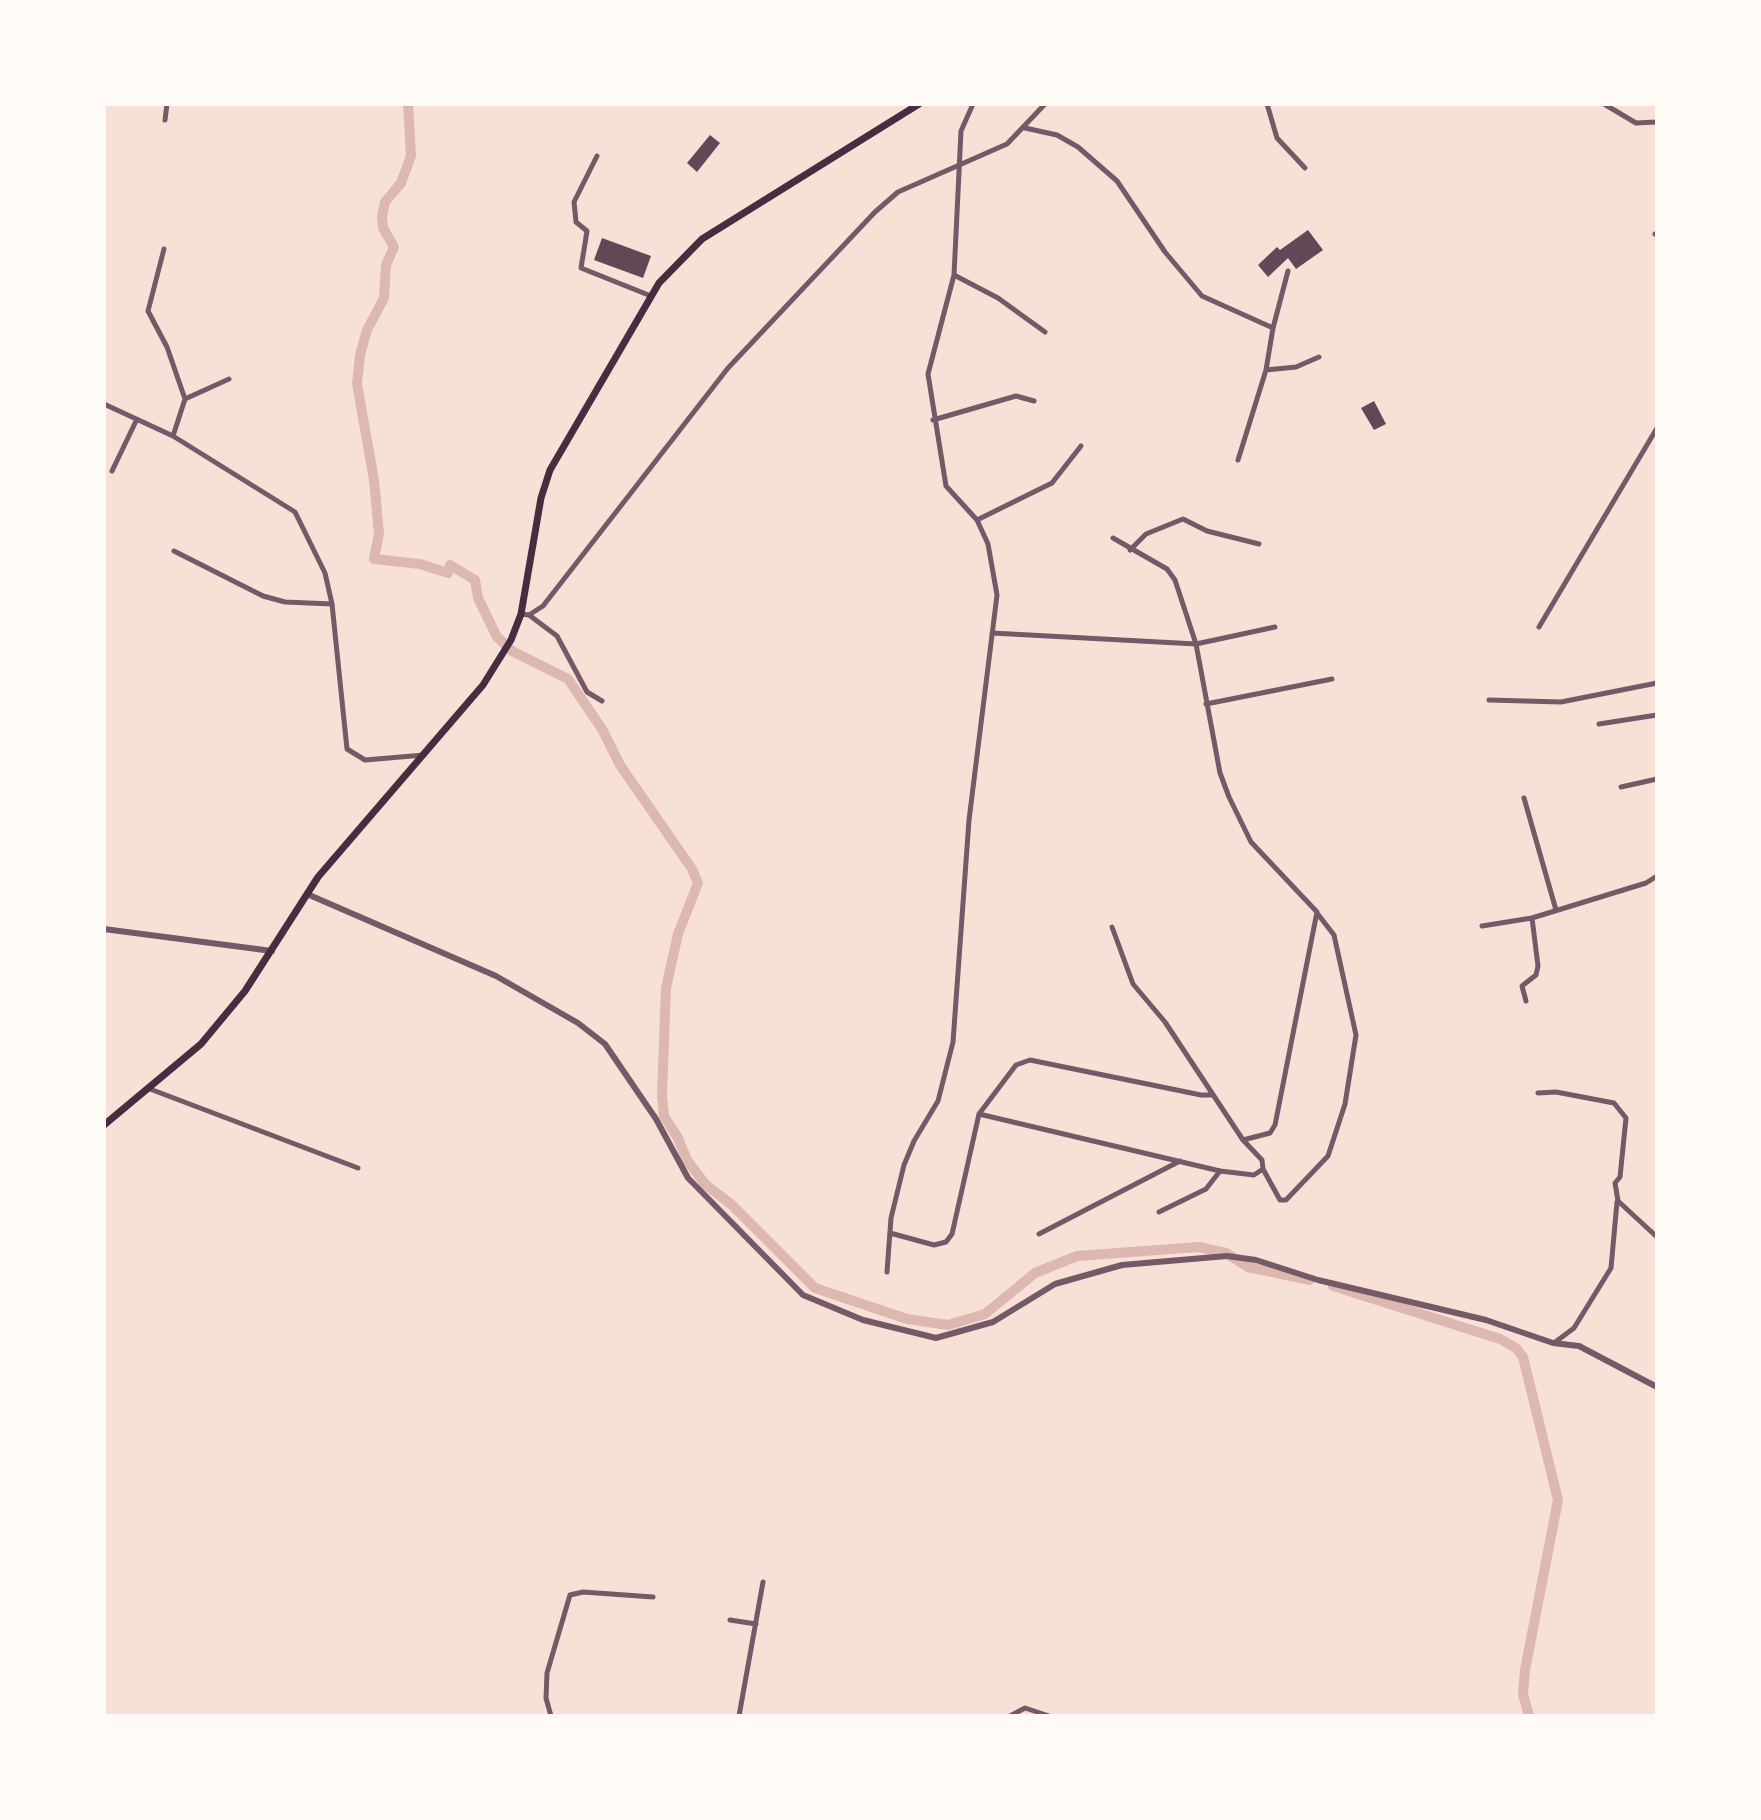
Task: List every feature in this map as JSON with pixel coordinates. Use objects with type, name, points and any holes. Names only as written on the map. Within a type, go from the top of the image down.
[{"type":"main road","points":[[104,1125],[201,1044],[272,951],[307,894],[367,818],[483,685],[525,615],[541,498],[550,470],[668,271],[702,239],[919,104]]},
{"type":"street","points":[[165,120],[167,104]]},
{"type":"street","points":[[887,1272],[890,1233],[904,1165],[914,1141],[938,1101],[953,1042],[969,820],[997,595],[988,544],[977,520],[946,486],[928,374],[954,275],[962,165],[961,131],[973,104]]},
{"type":"street","points":[[525,615],[543,606],[728,368],[875,212],[898,192],[1007,144],[1045,104]]},
{"type":"street","points":[[1267,104],[1277,138],[1305,168]]},
{"type":"street","points":[[1604,104],[1636,123],[1657,122]]},
{"type":"street","points":[[1024,128],[1057,135],[1078,147],[1117,181],[1165,252],[1202,296],[1273,328]]},
{"type":"street","points":[[597,156],[574,202],[576,222],[587,231],[581,268],[651,296]]},
{"type":"street","points":[[164,249],[148,311],[167,347],[185,399],[173,436]]},
{"type":"street","points":[[1238,460],[1266,370],[1288,271]]},
{"type":"street","points":[[954,275],[998,298],[1045,332]]},
{"type":"street","points":[[1266,370],[1296,367],[1319,357]]},
{"type":"street","points":[[185,399],[229,379]]},
{"type":"street","points":[[933,420],[1016,396],[1034,401]]},
{"type":"street","points":[[104,404],[173,436],[295,512],[321,561],[332,604],[347,749],[365,760],[425,754]]},
{"type":"street","points":[[112,471],[137,419]]},
{"type":"street","points":[[1539,627],[1657,428]]},
{"type":"street","points":[[977,520],[1052,483],[1081,446]]},
{"type":"street","points":[[1130,550],[1146,534],[1183,519],[1207,531],[1259,544]]},
{"type":"street","points":[[1112,927],[1133,984],[1165,1022],[1243,1140],[1262,1160],[1263,1169],[1280,1200],[1286,1200],[1328,1156],[1345,1104],[1356,1035],[1334,935],[1317,912],[1251,842],[1220,773],[1196,644],[1175,580],[1167,569],[1113,538]]},
{"type":"street","points":[[174,551],[263,596],[285,602],[332,604]]},
{"type":"street","points":[[525,615],[557,636],[587,692],[602,701]]},
{"type":"street","points":[[992,633],[1196,644],[1275,627]]},
{"type":"street","points":[[1206,704],[1332,679]]},
{"type":"street","points":[[1489,700],[1561,702],[1657,683]]},
{"type":"street","points":[[1599,724],[1657,715]]},
{"type":"street","points":[[1621,787],[1657,779]]},
{"type":"street","points":[[1524,798],[1556,910]]},
{"type":"street","points":[[1482,926],[1532,918],[1646,883],[1657,876]]},
{"type":"street","points":[[307,894],[496,976],[578,1023],[605,1044],[648,1105],[688,1178],[803,1295],[863,1320],[936,1338],[993,1322],[1055,1284],[1122,1265],[1227,1256],[1256,1260],[1318,1280],[1486,1320],[1553,1343],[1579,1346],[1657,1387]]},
{"type":"street","points":[[1243,1140],[1270,1133],[1275,1125],[1317,912]]},
{"type":"street","points":[[1526,1001],[1522,986],[1536,975],[1538,966],[1532,918]]},
{"type":"street","points":[[104,929],[272,951]]},
{"type":"street","points":[[890,1233],[934,1245],[946,1242],[952,1234],[979,1114],[1016,1065],[1030,1060],[1212,1095]]},
{"type":"street","points":[[150,1089],[358,1168]]},
{"type":"street","points":[[1538,1093],[1556,1092],[1614,1103],[1626,1118],[1620,1177],[1615,1183],[1618,1201],[1611,1268],[1574,1328],[1553,1343]]},
{"type":"street","points":[[979,1114],[1220,1171],[1254,1175],[1263,1169]]},
{"type":"street","points":[[1039,1234],[1180,1161]]},
{"type":"street","points":[[1159,1212],[1206,1189],[1220,1171]]},
{"type":"street","points":[[1618,1201],[1657,1237]]},
{"type":"street","points":[[739,1716],[763,1582]]},
{"type":"street","points":[[551,1716],[546,1698],[547,1673],[570,1595],[583,1592],[653,1597]]},
{"type":"street","points":[[730,1620],[756,1624]]},
{"type":"street","points":[[1010,1716],[1025,1708],[1049,1716]]},
{"type":"building","points":[[710,135],[720,143],[697,172],[687,163]]},
{"type":"building","points":[[1308,230],[1323,250],[1296,269],[1288,258],[1268,277],[1258,265],[1277,247],[1280,250]]},
{"type":"building","points":[[602,238],[651,256],[643,278],[594,260]]},
{"type":"building","points":[[1374,401],[1386,424],[1374,430],[1361,408]]},
{"type":"waterway","points":[[408,104],[411,156],[401,183],[385,202],[383,228],[394,247],[386,265],[384,298],[367,330],[360,355],[357,384],[374,480],[379,534],[374,559],[420,564],[448,573],[450,565],[475,580],[478,598],[497,637],[512,651],[568,679],[602,729],[620,765],[692,869],[698,883],[678,934],[666,988],[662,1095],[664,1116],[687,1160],[705,1184],[732,1205],[815,1288],[907,1319],[948,1325],[985,1314],[1035,1273],[1077,1256],[1199,1247],[1226,1253],[1248,1267],[1310,1280]]},
{"type":"waterway","points":[[1333,1286],[1500,1339],[1516,1348],[1523,1357],[1558,1500],[1525,1670],[1523,1694],[1529,1716]]}]
